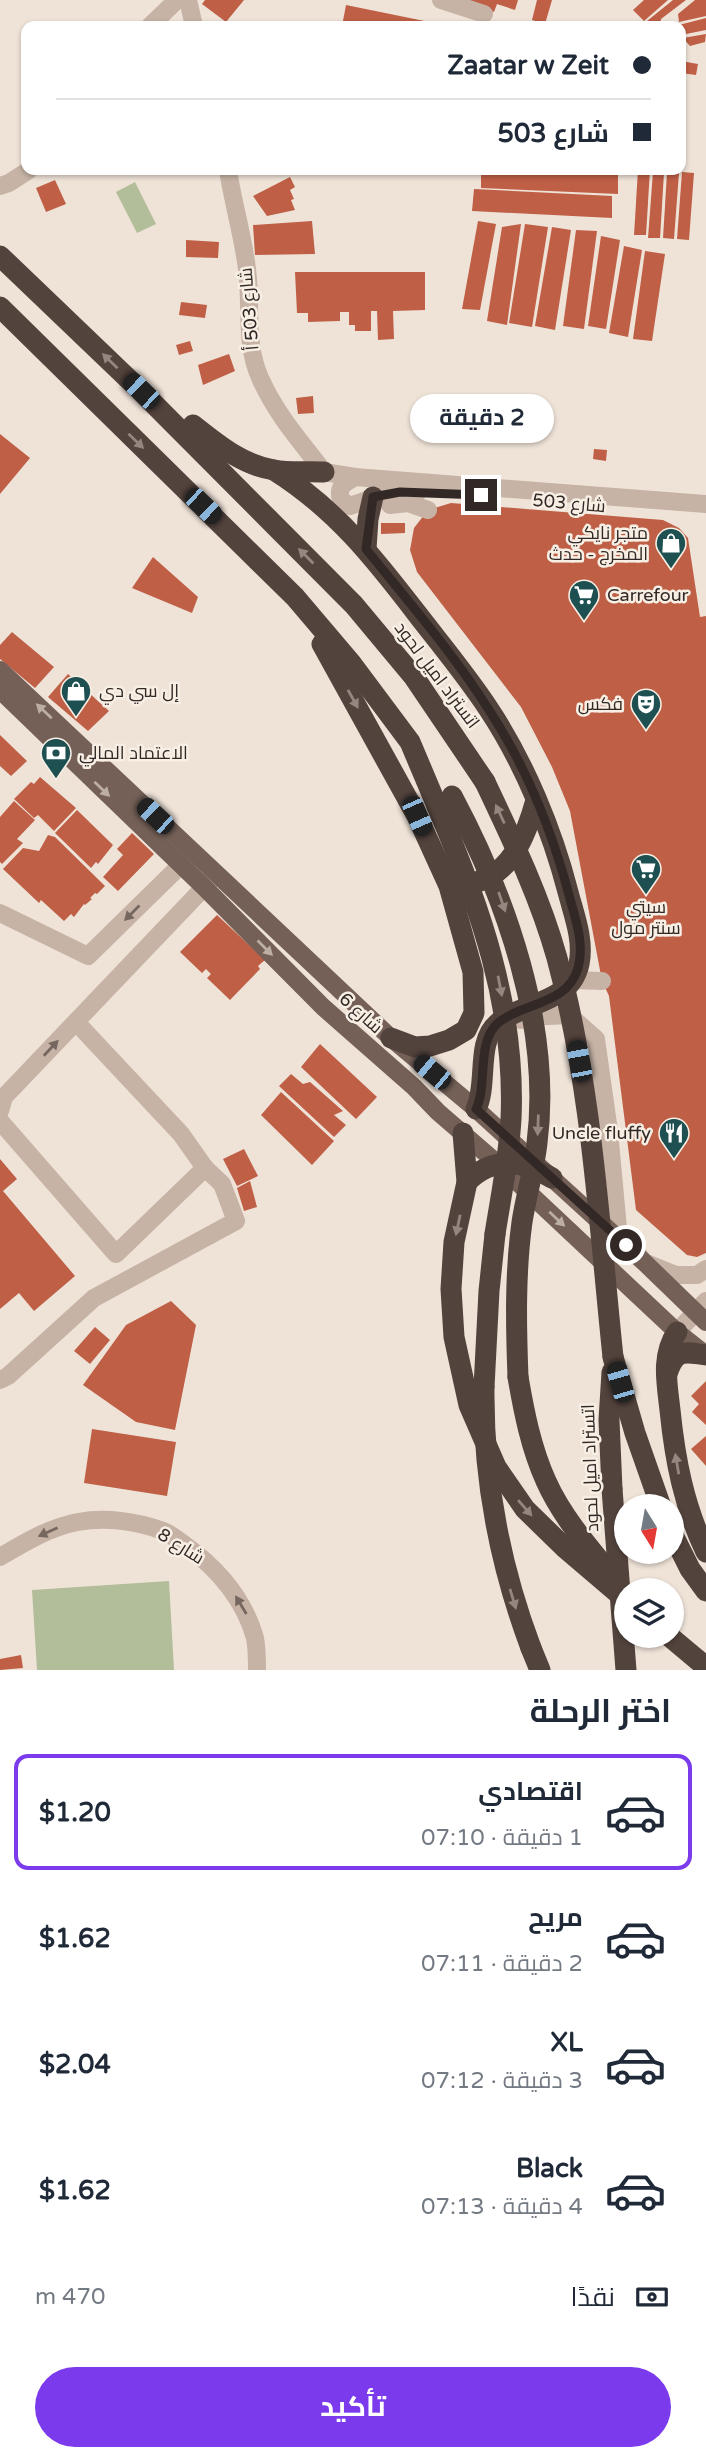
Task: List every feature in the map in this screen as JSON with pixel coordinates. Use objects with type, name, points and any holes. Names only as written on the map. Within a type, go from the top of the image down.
[{"type":"highway","name":"اتستراد اميل لحود","points":[[0,256],[141,391],[354,605],[414,677],[485,782],[521,860],[556,954],[579,1061],[613,1357],[610,1447],[626,1670]]},
{"type":"highway","points":[[0,307],[295,597],[330,637],[452,796],[477,843],[508,921],[527,990],[538,1068],[538,1142],[522,1221],[516,1309],[518,1377],[525,1418],[547,1483],[575,1529],[615,1578]]},
{"type":"highway","points":[[141,391],[232,454],[274,470],[314,497],[366,549],[489,710],[519,763],[564,875],[579,934],[580,960],[573,980],[560,993],[510,1015],[491,1032],[483,1063],[481,1099],[476,1109]]},
{"type":"highway","points":[[274,470],[324,472]]},
{"type":"highway","points":[[366,549],[372,503]]},
{"type":"highway","points":[[295,597],[417,816],[449,886],[473,972],[475,999],[471,1022],[461,1034],[430,1046],[415,1047],[391,1038]]},
{"type":"highway","points":[[410,742],[464,869],[484,927],[498,976],[507,1026],[511,1064],[511,1120],[489,1291],[485,1347],[485,1417],[492,1506],[499,1544],[516,1608],[540,1670]]},
{"type":"highway","points":[[449,886],[481,881],[496,874],[508,863],[529,825],[536,800]]},
{"type":"highway","points":[[471,1022],[491,1032]]},
{"type":"highway","points":[[463,1133],[467,1182],[454,1242],[451,1314],[460,1370],[479,1431],[496,1466],[525,1509],[582,1564],[614,1590]]},
{"type":"highway","points":[[467,1182],[483,1168],[508,1163],[526,1166],[552,1178]]},
{"type":"highway","points":[[677,1332],[670,1342],[666,1376],[677,1472],[691,1518],[706,1552]]},
{"type":"highway","points":[[666,1376],[671,1362],[678,1354],[690,1352],[706,1355]]},
{"type":"highway","points":[[613,1357],[656,1494]]},
{"type":"highway","points":[[684,1557],[706,1591]]},
{"type":"highway","points":[[683,1648],[706,1667]]},
{"type":"main road","name":"شارع 6","points":[[0,670],[187,859]]},
{"type":"main road","name":"شارع 6","points":[[0,690],[211,881],[476,1109],[703,1312]]},
{"type":"main road","name":"شارع 6","points":[[211,881],[323,1007],[498,1164],[677,1332],[706,1355]]},
{"type":"main road","points":[[438,1112],[457,1117],[476,1109]]},
{"type":"street","points":[[155,21],[177,0]]},
{"type":"street","points":[[188,0],[193,21]]},
{"type":"street","points":[[441,0],[484,14]]},
{"type":"street","points":[[0,186],[21,175]]},
{"type":"street","name":"شارع 503 أ","points":[[229,175],[247,269],[249,337],[255,363],[260,378],[282,418],[324,472]]},
{"type":"street","name":"شارع 503","points":[[324,472],[355,477],[706,504]]},
{"type":"street","name":"شارع 503","points":[[355,477],[340,487],[340,496],[345,504],[372,503],[400,492],[436,492],[706,516]]},
{"type":"street","points":[[372,503],[416,505],[428,510]]},
{"type":"street","points":[[0,913],[88,956],[187,859]]},
{"type":"street","points":[[1,1100],[211,881]]},
{"type":"street","points":[[573,980],[602,981]]},
{"type":"street","points":[[491,1032],[527,1017],[569,1015],[596,1039],[609,1131],[618,1228],[644,1262],[676,1275],[697,1275],[706,1269]]},
{"type":"street","points":[[0,1380],[8,1376],[94,1298],[236,1221],[222,1184],[205,1168],[181,1135],[76,1022]]},
{"type":"street","points":[[414,1087],[432,1072]]},
{"type":"street","points":[[0,1121],[116,1254],[205,1168]]},
{"type":"street","points":[[677,1332],[703,1312]]},
{"type":"street","name":"شارع 8","points":[[0,1558],[51,1529],[78,1522],[104,1520],[135,1523],[165,1532],[208,1562],[231,1589],[246,1614],[256,1640],[257,1670]]},
{"type":"green space","points":[[135,182],[156,224],[137,233],[116,192]]},
{"type":"green space","points":[[169,1581],[174,1670],[37,1670],[32,1590]]},
{"type":"building","points":[[205,0],[244,0],[227,21],[202,4]]},
{"type":"building","points":[[461,0],[518,0],[515,10],[497,4],[494,12]]},
{"type":"building","points":[[537,0],[552,0],[546,21],[532,20]]},
{"type":"building","points":[[644,0],[668,0],[644,21],[633,10]]},
{"type":"building","points":[[673,0],[686,0],[661,21],[647,21]]},
{"type":"building","points":[[695,0],[706,0],[706,16],[679,21],[678,14]]},
{"type":"building","points":[[346,5],[424,21],[343,21]]},
{"type":"building","points":[[706,18],[706,30],[686,34],[686,23]]},
{"type":"building","points":[[706,34],[705,42],[690,46],[686,37]]},
{"type":"building","points":[[686,62],[698,64],[696,75],[686,74]]},
{"type":"building","points":[[694,173],[689,240],[677,239],[682,175]]},
{"type":"building","points":[[481,175],[618,175],[618,194],[481,188]]},
{"type":"building","points":[[638,175],[650,175],[646,235],[634,235]]},
{"type":"building","points":[[653,175],[664,175],[660,238],[648,238]]},
{"type":"building","points":[[667,175],[679,175],[674,239],[663,238]]},
{"type":"building","points":[[290,177],[295,187],[290,190],[295,210],[267,216],[253,196]]},
{"type":"building","points":[[55,180],[66,204],[46,212],[36,188]]},
{"type":"building","points":[[474,189],[612,196],[612,218],[472,211]]},
{"type":"building","points":[[312,221],[315,254],[255,255],[253,225]]},
{"type":"building","points":[[478,221],[496,224],[480,310],[462,309]]},
{"type":"building","points":[[521,224],[507,325],[487,321],[502,227]]},
{"type":"building","points":[[525,224],[548,227],[532,327],[509,323]]},
{"type":"building","points":[[552,227],[571,230],[555,330],[535,326]]},
{"type":"building","points":[[576,230],[597,231],[584,329],[563,326]]},
{"type":"building","points":[[601,236],[620,240],[606,329],[588,326]]},
{"type":"building","points":[[186,240],[219,242],[218,258],[186,257]]},
{"type":"building","points":[[624,246],[642,250],[628,337],[609,333]]},
{"type":"building","points":[[645,251],[665,254],[652,341],[633,339]]},
{"type":"building","points":[[295,272],[425,272],[425,310],[393,311],[394,339],[378,340],[377,311],[371,311],[371,331],[355,331],[355,325],[349,325],[349,312],[340,312],[340,321],[308,322],[308,313],[297,313]]},
{"type":"building","points":[[181,302],[207,305],[205,318],[179,315]]},
{"type":"building","points":[[190,341],[193,351],[179,355],[176,345]]},
{"type":"building","points":[[229,354],[235,371],[203,385],[198,365]]},
{"type":"building","points":[[313,396],[314,413],[298,414],[296,398]]},
{"type":"building","points":[[0,434],[30,458],[0,494]]},
{"type":"building","points":[[594,449],[607,450],[606,461],[593,459]]},
{"type":"building","name":"سيتي سنتر مول","points":[[451,503],[663,520],[679,528],[688,538],[700,617],[706,616],[706,1253],[697,1257],[687,1255],[636,1210],[609,996],[602,981],[570,811],[552,767],[521,707],[417,572],[410,550],[414,528],[428,510]]},
{"type":"building","points":[[381,523],[405,523],[405,533],[381,534]]},
{"type":"building","points":[[153,557],[198,597],[192,613],[132,588]]},
{"type":"building","points":[[12,632],[54,667],[35,688],[0,659],[0,645]]},
{"type":"building","points":[[68,674],[109,711],[88,731],[48,697]]},
{"type":"building","points":[[0,735],[27,761],[11,776],[0,766]]},
{"type":"building","points":[[40,777],[76,808],[54,831],[38,815],[34,818],[14,799]]},
{"type":"building","points":[[14,801],[35,820],[17,839],[23,843],[2,864],[0,817]]},
{"type":"building","points":[[77,810],[113,845],[98,864],[96,862],[91,868],[55,833]]},
{"type":"building","points":[[132,833],[154,854],[118,891],[103,877],[123,855],[117,849]]},
{"type":"building","points":[[48,835],[55,837],[105,886],[84,904],[74,917],[71,914],[64,921],[41,900],[39,903],[3,869],[23,848],[39,851]]},
{"type":"building","points":[[217,915],[265,960],[258,966],[260,969],[230,1000],[207,978],[211,974],[206,969],[202,973],[180,952]]},
{"type":"building","points":[[320,1044],[377,1097],[356,1119],[301,1067]]},
{"type":"building","points":[[291,1074],[303,1084],[310,1082],[343,1111],[334,1115],[346,1125],[334,1137],[279,1086]]},
{"type":"building","points":[[281,1092],[334,1141],[312,1165],[261,1115]]},
{"type":"building","points":[[244,1149],[258,1176],[237,1186],[223,1159]]},
{"type":"building","points":[[0,1159],[17,1179],[3,1191],[75,1276],[34,1311],[19,1293],[0,1309]]},
{"type":"building","points":[[250,1181],[257,1207],[244,1211],[237,1188]]},
{"type":"building","points":[[171,1301],[196,1325],[175,1430],[136,1422],[83,1385],[126,1325]]},
{"type":"building","points":[[95,1327],[110,1340],[90,1364],[74,1351]]},
{"type":"building","points":[[706,1381],[706,1425],[692,1412],[699,1404],[691,1396]]},
{"type":"building","points":[[92,1429],[176,1442],[167,1496],[84,1483]]},
{"type":"building","points":[[706,1436],[706,1466],[691,1449]]},
{"type":"building","points":[[21,1655],[23,1668],[0,1670],[0,1659]]},
{"type":"place","name":"متجر نايكي المخرج - حدث","points":[[671,570]]},
{"type":"place","name":"Carrefour","points":[[584,622]]},
{"type":"place","name":"إل سي دي","points":[[76,718]]},
{"type":"place","name":"فكس","points":[[646,731]]},
{"type":"place","name":"الاعتماد المالي","points":[[56,780]]},
{"type":"place","name":"سيتي سنتر مول","points":[[646,896]]},
{"type":"place","name":"Uncle fluffy","points":[[674,1160]]},
{"type":"route","points":[[481,495],[400,492],[373,497],[366,549],[489,710],[519,763],[564,875],[579,934],[578,970],[568,987],[510,1015],[491,1032],[483,1063],[481,1099],[476,1109],[626,1245]]}]
